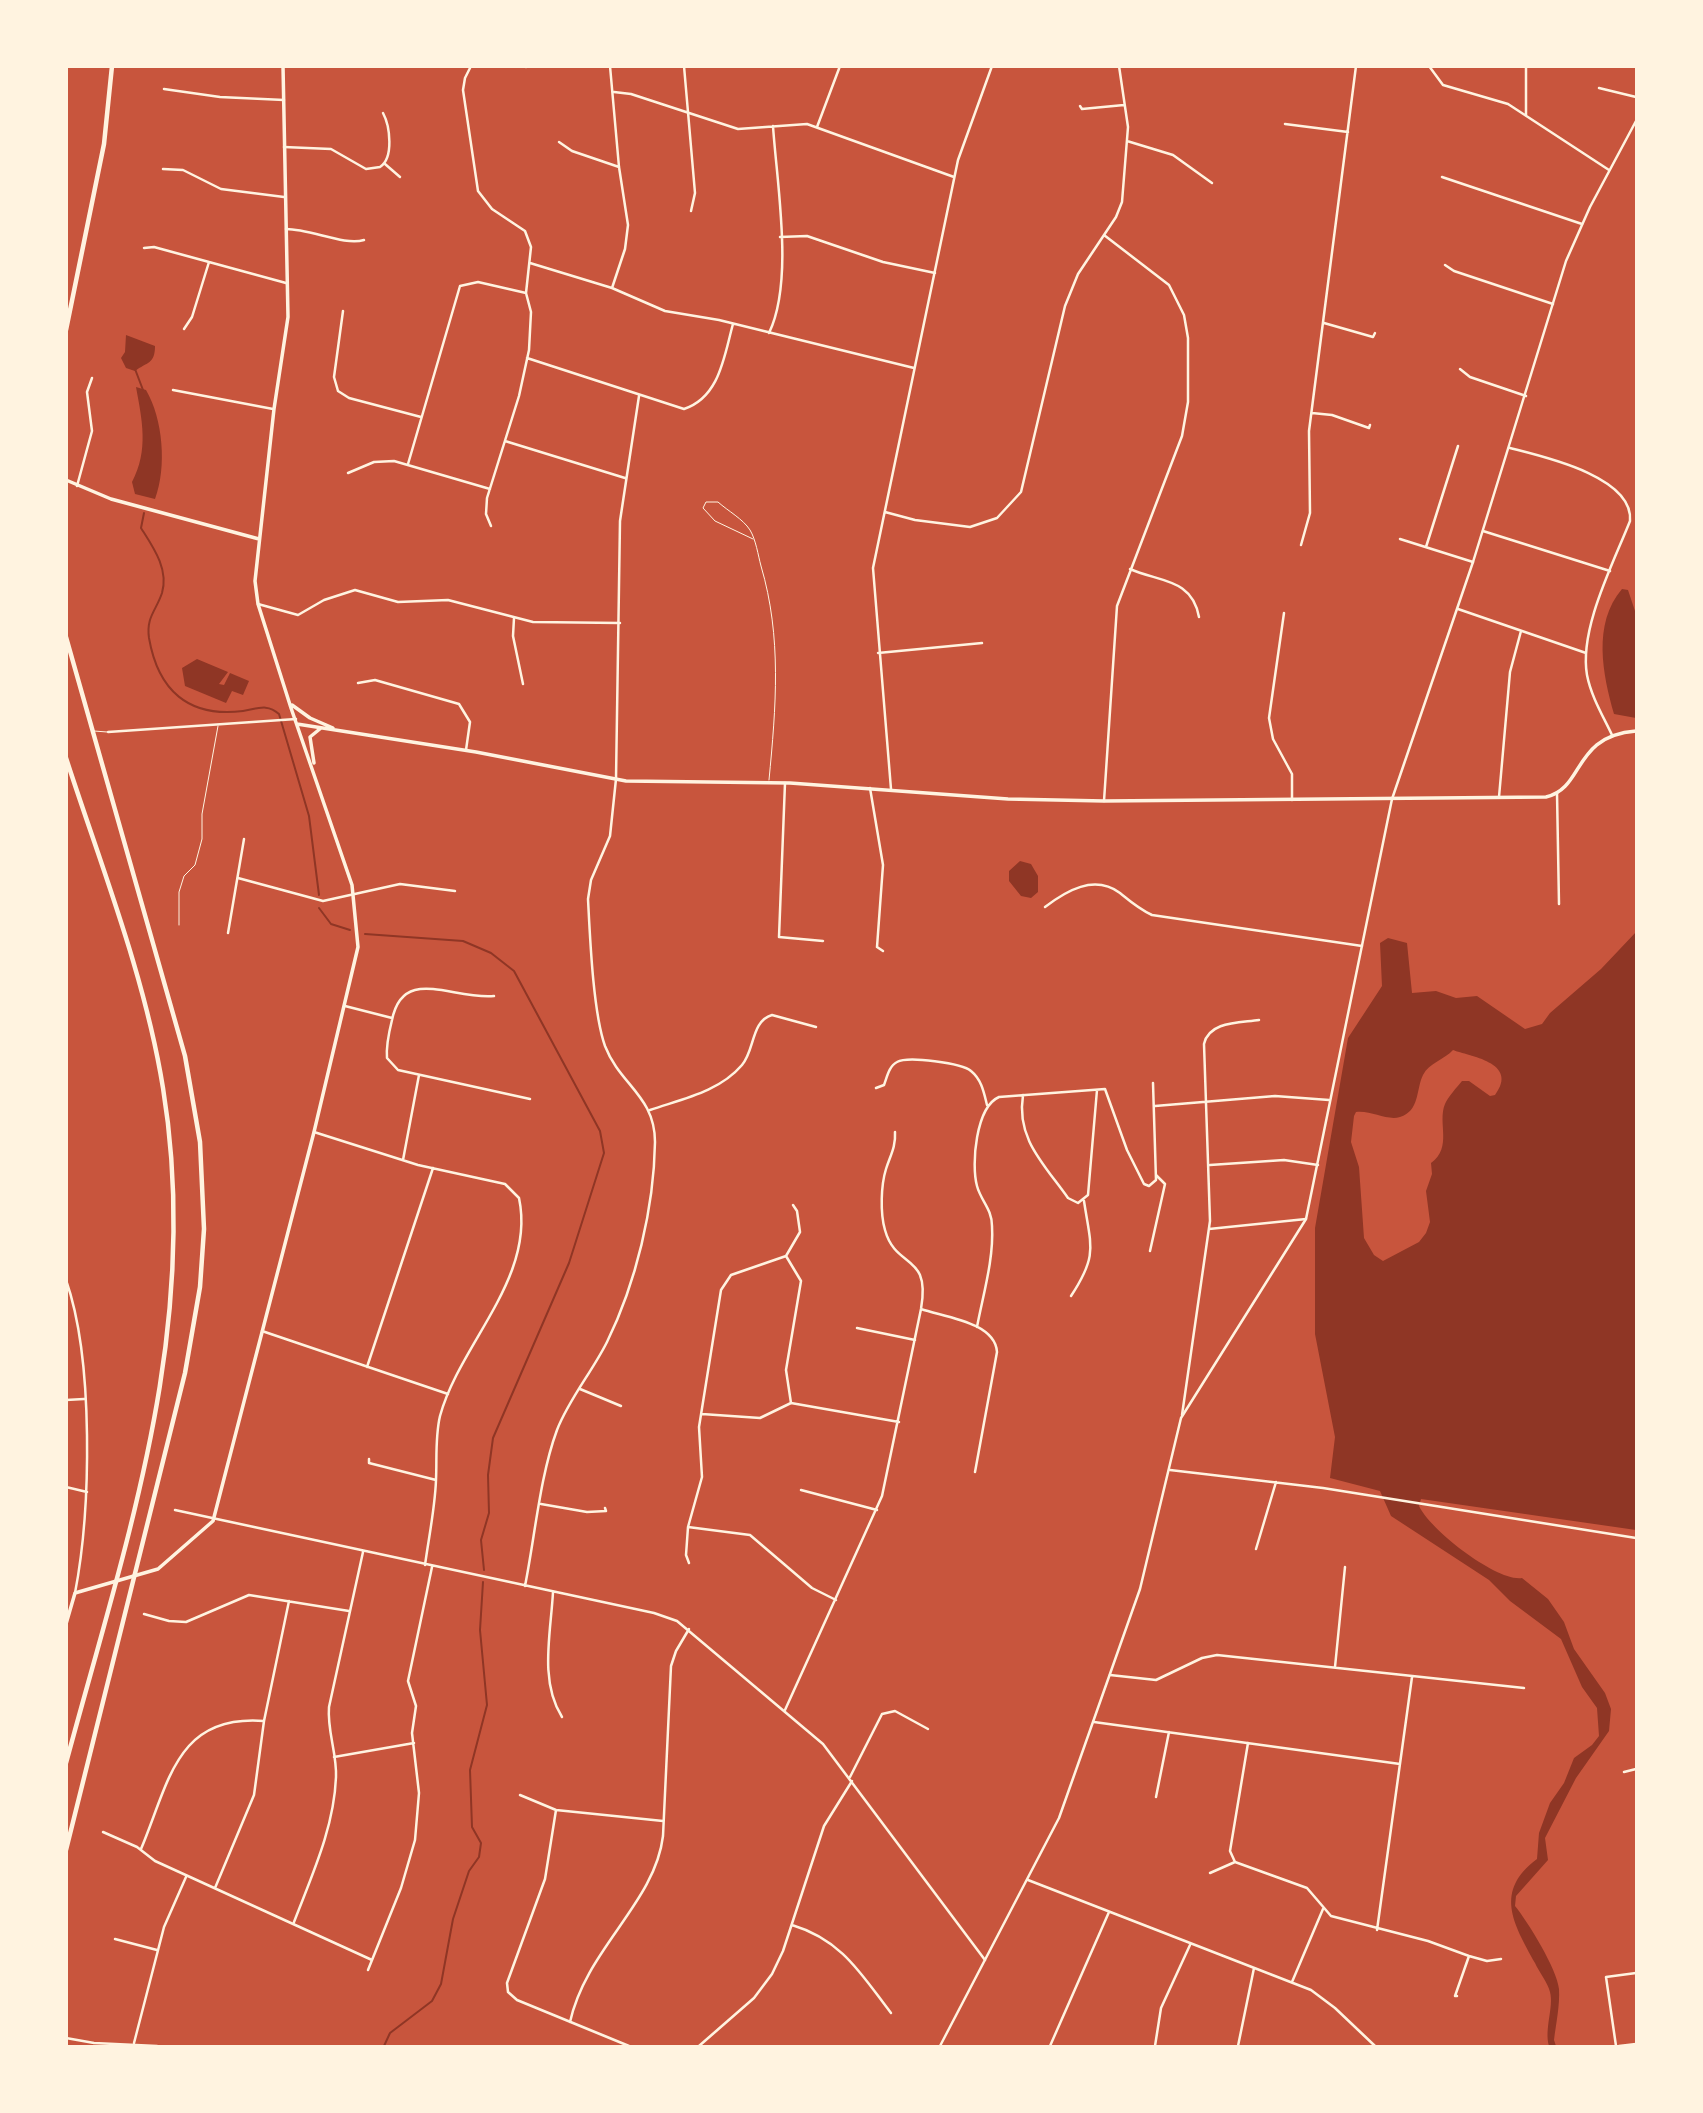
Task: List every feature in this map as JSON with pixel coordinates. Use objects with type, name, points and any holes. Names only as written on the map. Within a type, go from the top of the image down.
[{"type":"highway","points":[[66,330],[104,144],[112,66]]},
{"type":"highway","points":[[66,637],[185,1056],[200,1142],[204,1229],[200,1287],[187,1364],[66,1850]]},
{"type":"highway","points":[[66,758],[139,986],[156,1051],[171,1146],[175,1232],[171,1318],[159,1404],[66,1763]]},
{"type":"main road","points":[[66,1624],[75,1594],[164,1565],[213,1521],[314,1132],[358,947],[355,895],[258,604],[255,570],[288,317],[283,66]]},
{"type":"main road","points":[[66,481],[132,505],[259,539]]},
{"type":"main road","points":[[290,703],[310,718],[335,729]]},
{"type":"main road","points":[[296,721],[616,779],[667,783],[769,782],[1008,799],[1104,801],[1536,798],[1557,793],[1592,747],[1612,735],[1636,730]]},
{"type":"main road","points":[[314,769],[310,737],[323,727]]},
{"type":"street","points":[[471,66],[463,90],[475,185],[487,205],[525,231],[531,247],[526,293],[532,324],[527,358],[486,507],[491,526]]},
{"type":"street","points":[[610,66],[628,235],[612,288]]},
{"type":"street","points":[[684,66],[695,193],[691,211]]},
{"type":"street","points":[[817,127],[840,66]]},
{"type":"street","points":[[891,789],[872,580],[954,177],[963,141],[992,66]]},
{"type":"street","points":[[886,512],[915,520],[970,527],[997,518],[1016,500],[1027,475],[1065,306],[1078,274],[1122,202],[1127,141],[1119,66]]},
{"type":"street","points":[[1301,545],[1311,499],[1308,447],[1356,66]]},
{"type":"street","points":[[1429,66],[1443,85],[1499,99],[1609,170]]},
{"type":"street","points":[[1526,66],[1526,115]]},
{"type":"street","points":[[1599,88],[1636,97]]},
{"type":"street","points":[[164,89],[220,97],[284,100]]},
{"type":"street","points":[[614,92],[631,94],[738,129],[798,122],[954,177]]},
{"type":"street","points":[[1080,106],[1082,109],[1125,105]]},
{"type":"street","points":[[383,113],[389,136],[385,164]]},
{"type":"street","points":[[1181,1418],[1306,1219],[1392,799],[1474,562],[1553,304],[1582,224],[1636,123]]},
{"type":"street","points":[[1285,124],[1349,132]]},
{"type":"street","points":[[769,333],[782,295],[773,126]]},
{"type":"street","points":[[1127,141],[1173,155],[1212,183]]},
{"type":"street","points":[[559,142],[572,151],[619,167]]},
{"type":"street","points":[[284,147],[331,149],[366,169],[385,164]]},
{"type":"street","points":[[385,164],[400,177]]},
{"type":"street","points":[[163,169],[183,170],[221,189],[284,197]]},
{"type":"street","points":[[1442,177],[1582,224]]},
{"type":"street","points":[[286,229],[313,231],[347,242],[364,240]]},
{"type":"street","points":[[1104,235],[1169,285],[1184,316],[1188,338],[1188,402],[1182,436],[1121,592],[1115,621],[1104,801]]},
{"type":"street","points":[[780,237],[807,236],[883,262],[935,274]]},
{"type":"street","points":[[144,248],[154,247],[287,283]]},
{"type":"street","points":[[184,329],[192,317],[209,262]]},
{"type":"street","points":[[530,263],[612,288],[666,311],[733,324],[914,368]]},
{"type":"street","points":[[1445,265],[1454,271],[1553,304]]},
{"type":"street","points":[[408,464],[460,286],[478,282],[526,293]]},
{"type":"street","points":[[343,311],[334,377],[338,391],[349,398],[421,416]]},
{"type":"street","points":[[1324,323],[1373,337],[1375,333]]},
{"type":"street","points":[[527,358],[684,409],[700,401],[717,382],[733,324]]},
{"type":"street","points":[[1460,369],[1470,377],[1526,396]]},
{"type":"street","points":[[77,486],[92,431],[87,392],[92,378]]},
{"type":"street","points":[[173,390],[274,409]]},
{"type":"street","points":[[526,1586],[553,1442],[617,1318],[646,1219],[654,1157],[654,1128],[650,1111],[614,1064],[604,1042],[590,928],[589,890],[610,836],[616,779],[620,521],[639,396]]},
{"type":"street","points":[[1312,413],[1332,415],[1368,428],[1370,425]]},
{"type":"street","points":[[505,441],[625,478]]},
{"type":"street","points":[[1426,547],[1458,446]]},
{"type":"street","points":[[1510,447],[1583,469],[1604,481],[1628,507],[1630,521],[1590,629],[1586,653],[1590,687],[1612,735]]},
{"type":"street","points":[[348,474],[383,460],[408,464],[490,489]]},
{"type":"street","points":[[1483,531],[1610,571]]},
{"type":"street","points":[[1400,539],[1474,562]]},
{"type":"street","points":[[1130,569],[1184,588],[1193,599],[1199,617]]},
{"type":"street","points":[[258,604],[298,615],[324,600],[355,590],[398,602],[448,600],[514,618],[548,623],[620,623]]},
{"type":"street","points":[[1458,610],[1586,653]]},
{"type":"street","points":[[1284,613],[1269,718],[1273,739],[1292,774],[1292,800]]},
{"type":"street","points":[[514,618],[513,636],[523,684]]},
{"type":"street","points":[[1499,797],[1510,672],[1521,631]]},
{"type":"street","points":[[878,653],[982,643]]},
{"type":"street","points":[[358,683],[374,680],[459,704],[470,722],[466,750]]},
{"type":"street","points":[[108,732],[296,721]]},
{"type":"street","points":[[785,783],[779,937],[823,941]]},
{"type":"street","points":[[870,788],[883,865],[877,947],[883,951]]},
{"type":"street","points":[[1557,793],[1559,904]]},
{"type":"street","points":[[228,933],[244,839]]},
{"type":"street","points":[[238,878],[281,887],[316,900],[331,901],[400,884],[455,891]]},
{"type":"street","points":[[1045,907],[1074,888],[1098,885],[1118,892],[1141,911],[1167,919],[1362,946]]},
{"type":"street","points":[[494,996],[468,998],[415,988],[401,996],[392,1018],[386,1053],[388,1062],[398,1070],[530,1099]]},
{"type":"street","points":[[345,1006],[392,1018]]},
{"type":"street","points":[[650,1111],[711,1089],[727,1079],[746,1061],[756,1030],[766,1017],[772,1015],[816,1027]]},
{"type":"street","points":[[940,2046],[1053,1833],[1144,1577],[1181,1418],[1209,1229],[1204,1044],[1208,1034],[1217,1027],[1259,1020]]},
{"type":"street","points":[[876,1088],[884,1085],[891,1066],[899,1061],[951,1062],[974,1073],[982,1086],[987,1105]]},
{"type":"street","points":[[403,1160],[419,1075]]},
{"type":"street","points":[[977,1327],[992,1244],[991,1217],[976,1179],[979,1124],[987,1105],[999,1097],[1105,1089],[1144,1184],[1153,1185],[1156,1175],[1153,1083]]},
{"type":"street","points":[[1071,1296],[1088,1271],[1092,1257],[1084,1201],[1088,1195],[1097,1089]]},
{"type":"street","points":[[1024,1095],[1020,1119],[1029,1142],[1070,1201],[1084,1201]]},
{"type":"street","points":[[1155,1106],[1275,1096],[1329,1100]]},
{"type":"street","points":[[314,1132],[403,1160],[505,1184],[514,1189],[521,1203],[519,1242],[513,1268],[448,1394],[438,1428],[436,1480],[425,1565]]},
{"type":"street","points":[[785,1710],[877,1510],[886,1484],[915,1340],[924,1291],[920,1272],[894,1247],[883,1226],[884,1176],[895,1147],[895,1132]]},
{"type":"street","points":[[1208,1165],[1284,1160],[1318,1165]]},
{"type":"street","points":[[367,1367],[433,1168]]},
{"type":"street","points":[[1150,1251],[1165,1184],[1156,1175]]},
{"type":"street","points":[[689,1563],[686,1555],[688,1527],[702,1477],[698,1427],[721,1290],[731,1275],[786,1256],[800,1232],[797,1211],[793,1205]]},
{"type":"street","points":[[1209,1229],[1306,1219]]},
{"type":"street","points":[[786,1256],[802,1281],[786,1370],[791,1403]]},
{"type":"street","points":[[66,1280],[75,1317],[84,1399],[87,1492],[75,1594]]},
{"type":"street","points":[[920,1309],[977,1327],[993,1338],[997,1352],[975,1472]]},
{"type":"street","points":[[857,1328],[915,1340]]},
{"type":"street","points":[[261,1331],[448,1394]]},
{"type":"street","points":[[580,1390],[621,1406]]},
{"type":"street","points":[[66,1400],[84,1399]]},
{"type":"street","points":[[702,1414],[760,1418],[791,1403],[899,1422]]},
{"type":"street","points":[[369,1459],[369,1463],[436,1480]]},
{"type":"street","points":[[1170,1470],[1382,1497],[1636,1538]]},
{"type":"street","points":[[1256,1549],[1276,1482]]},
{"type":"street","points":[[66,1488],[87,1492]]},
{"type":"street","points":[[801,1490],[877,1510]]},
{"type":"street","points":[[541,1504],[587,1512],[606,1511],[606,1508]]},
{"type":"street","points":[[175,1510],[213,1521],[663,1615],[690,1629],[823,1744],[985,1960]]},
{"type":"street","points":[[688,1527],[750,1535],[812,1588],[836,1600]]},
{"type":"street","points":[[294,1922],[327,1833],[336,1777],[328,1717],[363,1552]]},
{"type":"street","points":[[368,1970],[407,1871],[415,1840],[419,1793],[412,1725],[416,1706],[408,1681],[432,1566]]},
{"type":"street","points":[[1335,1667],[1345,1567]]},
{"type":"street","points":[[553,1591],[549,1677],[552,1697],[562,1717]]},
{"type":"street","points":[[144,1614],[169,1621],[186,1622],[203,1617],[241,1596],[257,1595],[350,1612]]},
{"type":"street","points":[[215,1888],[254,1795],[264,1721],[289,1601]]},
{"type":"street","points":[[570,2022],[583,1978],[654,1870],[662,1848],[671,1666],[676,1651],[690,1629]]},
{"type":"street","points":[[1110,1675],[1156,1680],[1214,1655],[1524,1688]]},
{"type":"street","points":[[1377,1930],[1412,1676]]},
{"type":"street","points":[[699,2046],[734,2018],[764,1986],[778,1962],[824,1826],[851,1779],[882,1714],[895,1711],[928,1729]]},
{"type":"street","points":[[141,1849],[181,1755],[191,1741],[206,1730],[224,1723],[264,1721]]},
{"type":"street","points":[[1094,1722],[1400,1764]]},
{"type":"street","points":[[1156,1797],[1169,1732]]},
{"type":"street","points":[[334,1757],[414,1743]]},
{"type":"street","points":[[1235,1862],[1230,1851],[1248,1743]]},
{"type":"street","points":[[1624,1772],[1636,1769]]},
{"type":"street","points":[[520,1795],[556,1810],[664,1821]]},
{"type":"street","points":[[556,1810],[545,1879],[507,1983],[508,1992],[517,2000],[629,2046]]},
{"type":"street","points":[[103,1832],[141,1849],[155,1861],[294,1922],[372,1960]]},
{"type":"street","points":[[1210,1873],[1235,1862],[1307,1888],[1317,1896],[1323,1909],[1331,1916],[1420,1939],[1487,1961],[1501,1959]]},
{"type":"street","points":[[134,2043],[157,1950],[186,1875]]},
{"type":"street","points":[[1028,1880],[1292,1982],[1323,1997],[1375,2046]]},
{"type":"street","points":[[1292,1982],[1323,1909]]},
{"type":"street","points":[[1050,2046],[1110,1912]]},
{"type":"street","points":[[792,1925],[820,1935],[836,1946],[891,2014]]},
{"type":"street","points":[[115,1939],[157,1950]]},
{"type":"street","points":[[1155,2046],[1161,2008],[1190,1944]]},
{"type":"street","points":[[1457,1996],[1469,1956]]},
{"type":"street","points":[[1238,2046],[1254,1968]]},
{"type":"street","points":[[1636,1973],[1606,1977],[1618,2046],[1636,2044]]},
{"type":"street","points":[[66,2038],[94,2043],[157,2046]]},
{"type":"lane","points":[[753,539],[707,516],[703,508],[706,502],[718,502],[741,520],[753,539],[767,586],[776,648],[769,782]]},
{"type":"lane","points":[[179,925],[179,892],[184,876],[195,865],[202,839],[202,814],[218,726]]},
{"type":"lane","points":[[92,731],[108,732]]},
{"type":"shaded area","points":[[126,335],[155,346],[152,359],[135,371],[126,368],[121,358],[125,352]]},
{"type":"shaded area","points":[[136,387],[146,390],[159,429],[162,458],[155,499],[135,494],[132,482],[141,458],[143,435]]},
{"type":"shaded area","points":[[1622,589],[1628,590],[1636,614],[1636,718],[1614,714],[1604,667],[1603,634],[1613,603]]},
{"type":"shaded area","points":[[197,659],[228,672],[219,684],[224,685],[230,673],[249,681],[243,695],[232,691],[226,703],[185,686],[182,668]]},
{"type":"shaded area","points":[[1020,861],[1031,864],[1038,876],[1038,892],[1031,898],[1021,896],[1009,881],[1009,871]]},
{"type":"shaded area","points":[[1636,932],[1636,1530],[1421,1499],[1419,1506],[1436,1528],[1465,1552],[1497,1572],[1522,1578],[1548,1599],[1564,1622],[1574,1649],[1605,1693],[1611,1709],[1609,1731],[1576,1778],[1545,1838],[1548,1860],[1516,1896],[1515,1906],[1548,1958],[1559,1989],[1554,2040],[1556,2046],[1549,2046],[1550,1992],[1520,1934],[1512,1908],[1512,1895],[1515,1883],[1537,1859],[1539,1833],[1550,1803],[1564,1783],[1574,1758],[1592,1745],[1599,1736],[1597,1708],[1582,1687],[1561,1639],[1510,1601],[1489,1580],[1391,1516],[1380,1491],[1330,1478],[1335,1437],[1315,1334],[1315,1228],[1348,1038],[1382,986],[1380,943],[1388,938],[1407,943],[1412,993],[1436,991],[1456,998],[1477,996],[1525,1029],[1542,1024],[1550,1013],[1601,969]],"holes":[[[1453,1050],[1489,1062],[1501,1075],[1501,1084],[1495,1095],[1490,1096],[1469,1081],[1462,1081],[1448,1098],[1443,1111],[1443,1142],[1438,1157],[1431,1163],[1432,1174],[1426,1191],[1430,1222],[1426,1233],[1419,1242],[1383,1261],[1374,1255],[1364,1238],[1359,1167],[1351,1142],[1354,1116],[1356,1112],[1395,1118],[1406,1114],[1414,1105],[1423,1075]]]},
{"type":"waterway","points":[[135,369],[143,390]]},
{"type":"waterway","points":[[144,513],[141,528],[159,559],[164,584],[148,631],[153,656],[160,672],[168,686],[191,705],[224,712],[266,708],[279,714],[309,816],[319,895]]},
{"type":"waterway","points":[[319,908],[331,924],[350,930]]},
{"type":"waterway","points":[[365,934],[463,941],[491,953],[514,971],[600,1131],[604,1153],[569,1263],[493,1438],[488,1475],[489,1513],[481,1540],[484,1570]]},
{"type":"waterway","points":[[384,2046],[390,2033],[432,2001],[441,1984],[453,1919],[469,1871],[479,1857],[481,1843],[472,1827],[470,1770],[487,1705],[480,1630],[483,1582]]}]
